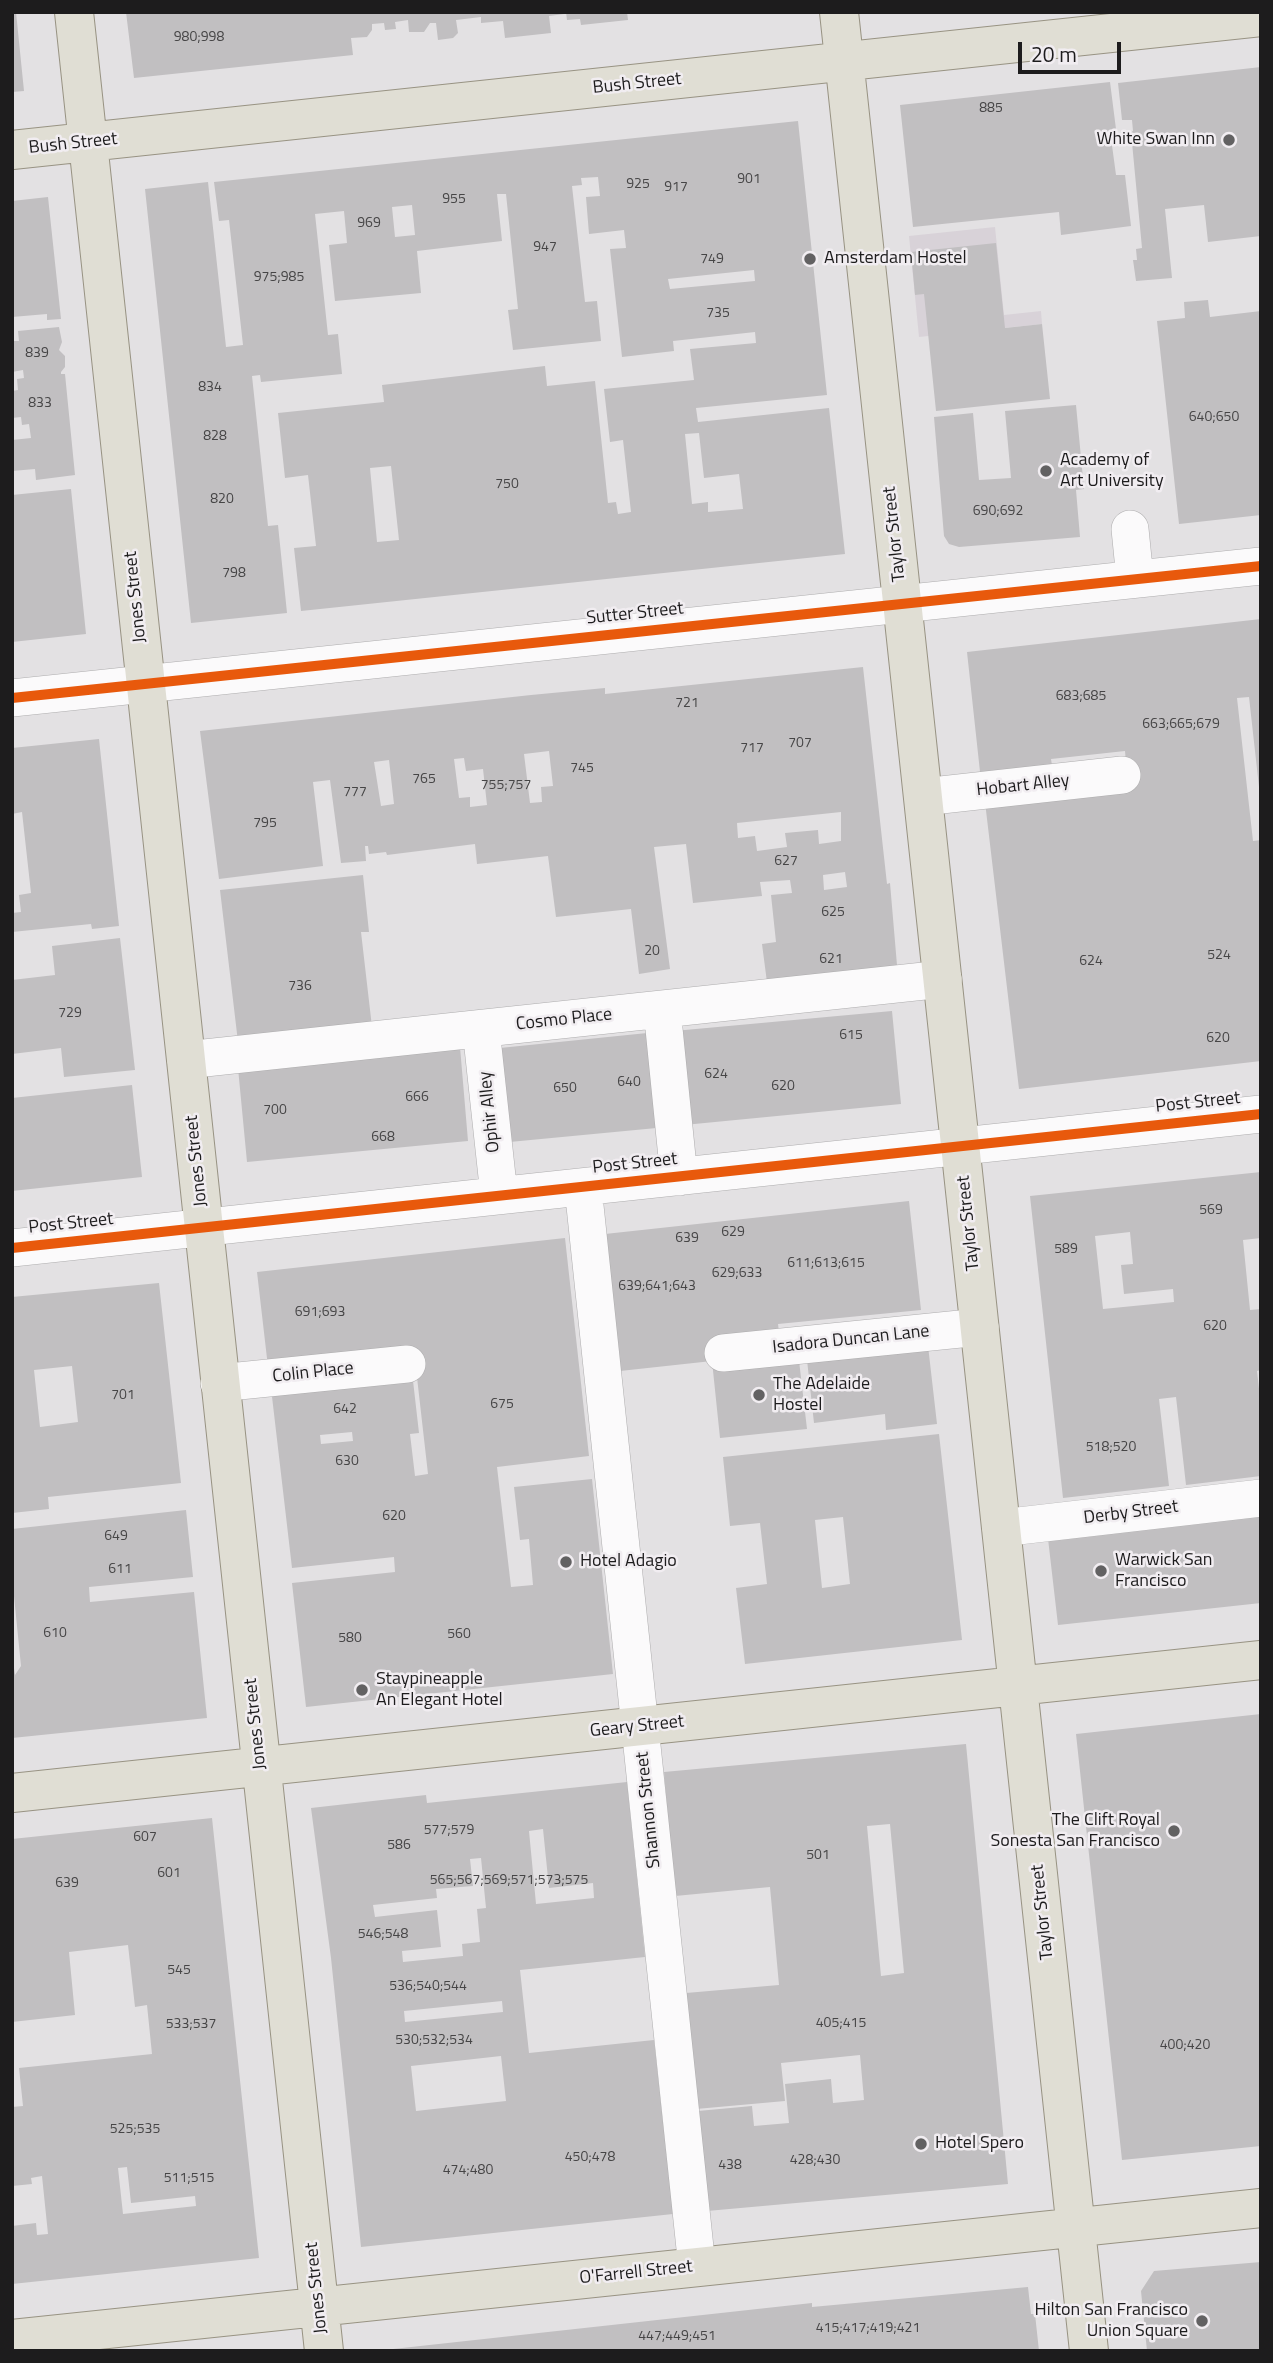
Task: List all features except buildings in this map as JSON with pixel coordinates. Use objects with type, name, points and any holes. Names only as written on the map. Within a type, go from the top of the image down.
[{"type":"main road","name":"Jones Street","points":[[74,12],[324,2351]]},
{"type":"main road","name":"Taylor Street","points":[[839,12],[1089,2351]]},
{"type":"main road","name":"Bush Street","points":[[12,150],[1261,17]]},
{"type":"main road","name":"Geary Street","points":[[12,1793],[1261,1660]]},
{"type":"main road","name":"O'Farrell Street","points":[[12,2339],[1261,2208]]},
{"type":"street","points":[[1130,529],[1135,579]]},
{"type":"street","name":"Sutter Street","points":[[12,698],[1261,566]]},
{"type":"street","name":"Hobart Alley","points":[[923,797],[1122,775]]},
{"type":"street","name":"Cosmo Place","points":[[186,1060],[943,979]]},
{"type":"street","points":[[662,1009],[679,1177]]},
{"type":"street","name":"Ophir Alley","points":[[481,1029],[499,1195]]},
{"type":"street","name":"Post Street","points":[[12,1248],[1261,1114]]},
{"type":"street","name":"Shannon Street","points":[[583,1186],[697,2267]]},
{"type":"street","name":"Isadora Duncan Lane","points":[[723,1353],[980,1327]]},
{"type":"street","name":"Colin Place","points":[[219,1383],[407,1364]]},
{"type":"street","name":"Derby Street","points":[[1002,1528],[1261,1498]]},
{"type":"shaded area","points":[[995,227],[1004,315],[1041,311],[1042,324],[919,337],[909,236]]},
{"type":"cycle path","points":[[12,698],[1261,566]]},
{"type":"cycle path","points":[[12,1248],[1261,1114]]},
{"type":"place","name":"White Swan Inn","points":[[1229,140]]},
{"type":"place","name":"Amsterdam Hostel","points":[[810,259]]},
{"type":"place","name":"Academy of Art University","points":[[1046,471]]},
{"type":"place","name":"The Adelaide Hostel","points":[[759,1395]]},
{"type":"place","name":"Hotel Adagio","points":[[566,1562]]},
{"type":"place","name":"Warwick San Francisco","points":[[1101,1571]]},
{"type":"place","name":"Staypineapple An Elegant Hotel","points":[[362,1690]]},
{"type":"place","name":"The Clift Royal Sonesta San Francisco","points":[[1174,1831]]},
{"type":"place","name":"Hotel Spero","points":[[921,2144]]},
{"type":"place","name":"Hilton San Francisco Union Square","points":[[1202,2321]]}]
